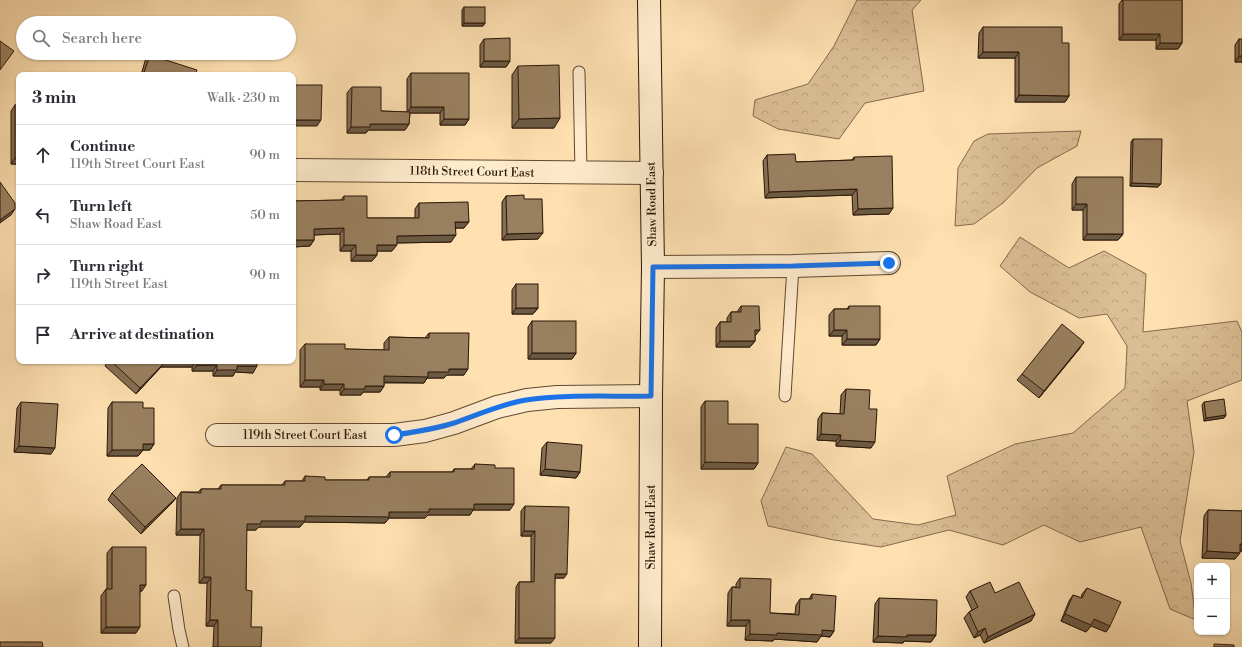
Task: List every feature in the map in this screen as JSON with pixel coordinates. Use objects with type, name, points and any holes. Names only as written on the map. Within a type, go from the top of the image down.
[{"type":"street","name":"Shaw Road East","points":[[650,0],[653,267],[650,647]]},
{"type":"street","name":"118th Street Court East","points":[[296,170],[581,172],[652,174]]},
{"type":"street","points":[[653,267],[793,266],[889,263]]},
{"type":"street","name":"119th Street Court East","points":[[218,435],[394,435],[425,431],[454,423],[497,407],[527,400],[557,397],[651,396]]},
{"type":"lane","points":[[579,72],[581,172]]},
{"type":"lane","points":[[785,396],[793,266]]},
{"type":"lane","points":[[174,596],[183,647]]},
{"type":"green space","points":[[857,0],[921,0],[912,10],[924,91],[865,103],[839,139],[778,129],[753,116],[755,100],[808,84],[834,46]]},
{"type":"green space","points":[[1081,131],[1077,146],[1037,168],[1003,203],[974,224],[955,226],[958,168],[974,141],[988,134]]},
{"type":"green space","points":[[1020,237],[1069,268],[1104,251],[1146,274],[1143,332],[1237,321],[1242,332],[1242,380],[1187,401],[1194,452],[1180,541],[1191,583],[1194,619],[1170,609],[1141,527],[1080,542],[1044,525],[1003,545],[949,530],[881,547],[834,540],[768,526],[761,501],[786,447],[812,454],[873,519],[918,525],[956,515],[947,476],[1015,444],[1073,433],[1125,388],[1127,346],[1107,314],[1079,318],[1030,292],[1000,266]]},
{"type":"building","points":[[1123,0],[1182,0],[1182,43],[1160,43],[1160,34],[1123,34]]},
{"type":"building","points":[[464,7],[485,7],[485,23],[464,23]]},
{"type":"building","points":[[983,27],[1062,27],[1062,43],[1069,43],[1069,96],[1019,95],[1019,52],[983,52]]},
{"type":"building","points":[[510,38],[510,61],[484,61],[484,39]]},
{"type":"building","points":[[1239,39],[1242,39],[1242,56],[1239,56]]},
{"type":"building","points":[[0,41],[14,51],[0,70]]},
{"type":"building","points":[[148,60],[166,60],[197,70],[196,72],[144,72]]},
{"type":"building","points":[[559,65],[560,118],[519,119],[518,66]]},
{"type":"building","points":[[411,73],[469,73],[469,119],[444,119],[444,107],[411,107]]},
{"type":"building","points":[[296,85],[322,85],[321,120],[296,120]]},
{"type":"building","points":[[352,87],[381,87],[381,111],[410,112],[409,124],[370,124],[370,127],[351,127]]},
{"type":"building","points":[[15,105],[16,105],[16,158]]},
{"type":"building","points":[[1133,139],[1162,139],[1161,184],[1132,183]]},
{"type":"building","points":[[795,154],[796,162],[854,160],[854,157],[892,156],[893,208],[858,209],[857,189],[769,192],[767,155]]},
{"type":"building","points":[[1076,177],[1123,177],[1123,234],[1087,234],[1087,204],[1076,204]]},
{"type":"building","points":[[0,182],[15,203],[15,209],[0,220]]},
{"type":"building","points":[[524,195],[524,199],[542,199],[543,233],[507,234],[506,196]]},
{"type":"building","points":[[344,196],[367,196],[367,218],[419,218],[419,203],[468,202],[469,222],[455,222],[456,235],[397,236],[397,245],[377,245],[377,255],[356,255],[356,245],[344,245],[344,228],[314,229],[314,240],[296,240],[296,201],[344,200]]},
{"type":"building","points":[[516,284],[538,284],[538,308],[516,308]]},
{"type":"building","points":[[741,306],[759,306],[760,330],[755,330],[755,341],[720,341],[720,322],[731,322],[731,312],[741,312]]},
{"type":"building","points":[[849,306],[880,306],[880,339],[847,339],[847,330],[834,330],[834,309],[849,309]]},
{"type":"building","points":[[532,321],[576,321],[576,353],[532,353]]},
{"type":"building","points":[[1062,324],[1084,342],[1044,391],[1022,374]]},
{"type":"building","points":[[429,333],[469,333],[468,369],[449,369],[449,372],[428,372],[428,377],[384,376],[384,386],[365,386],[365,389],[344,389],[344,384],[324,384],[324,380],[305,380],[305,344],[345,344],[345,349],[389,350],[389,337],[429,338]]},
{"type":"building","points":[[114,364],[163,364],[140,388]]},
{"type":"building","points":[[257,364],[257,366],[237,366],[237,370],[217,370],[217,365],[197,365]]},
{"type":"building","points":[[846,389],[870,390],[869,409],[877,409],[875,442],[840,440],[841,435],[821,434],[822,413],[844,414]]},
{"type":"building","points":[[1224,399],[1226,415],[1206,418],[1204,402]]},
{"type":"building","points":[[705,401],[728,401],[728,424],[758,424],[758,463],[705,462]]},
{"type":"building","points":[[21,402],[58,404],[55,448],[19,446]]},
{"type":"building","points":[[112,402],[143,402],[143,408],[154,408],[154,444],[143,444],[143,450],[112,450]]},
{"type":"building","points":[[547,442],[582,445],[580,472],[545,469]]},
{"type":"building","points":[[142,464],[176,498],[145,527],[112,493]]},
{"type":"building","points":[[475,464],[495,465],[495,468],[514,468],[514,504],[474,504],[474,509],[429,509],[429,512],[389,512],[389,517],[305,516],[305,521],[261,521],[261,524],[247,524],[246,590],[252,591],[251,627],[262,627],[261,647],[218,647],[218,620],[210,620],[211,577],[204,577],[204,529],[181,529],[181,492],[201,493],[201,489],[221,489],[221,485],[285,485],[285,481],[305,481],[305,476],[325,477],[325,480],[369,480],[369,477],[390,477],[390,472],[454,472],[454,469],[474,469]]},
{"type":"building","points":[[525,506],[569,507],[567,574],[555,574],[555,638],[519,638],[519,582],[534,582],[535,531],[524,531]]},
{"type":"building","points":[[1208,510],[1242,511],[1242,544],[1240,544],[1240,553],[1207,551]]},
{"type":"building","points":[[112,547],[146,547],[146,585],[140,585],[140,627],[106,627],[106,589],[112,589]]},
{"type":"building","points":[[740,578],[771,579],[770,613],[799,615],[800,599],[812,599],[812,594],[836,596],[834,631],[822,630],[822,635],[777,633],[777,635],[750,634],[750,620],[731,620],[732,587],[740,588]]},
{"type":"building","points":[[990,582],[995,593],[1019,582],[1035,614],[988,637],[985,628],[978,632],[969,612],[978,607],[970,591]]},
{"type":"building","points":[[1087,588],[1121,602],[1110,626],[1094,619],[1091,625],[1065,614],[1073,595],[1082,598]]},
{"type":"building","points":[[879,598],[937,600],[936,635],[907,635],[907,637],[878,636]]},
{"type":"building","points":[[0,642],[42,642],[43,647],[0,647]]},
{"type":"building","points":[[1214,644],[1234,645],[1234,647],[1214,647]]},
{"type":"route","points":[[394,435],[425,431],[454,423],[497,407],[527,400],[557,397],[651,396],[653,267],[793,266],[889,263]]}]
